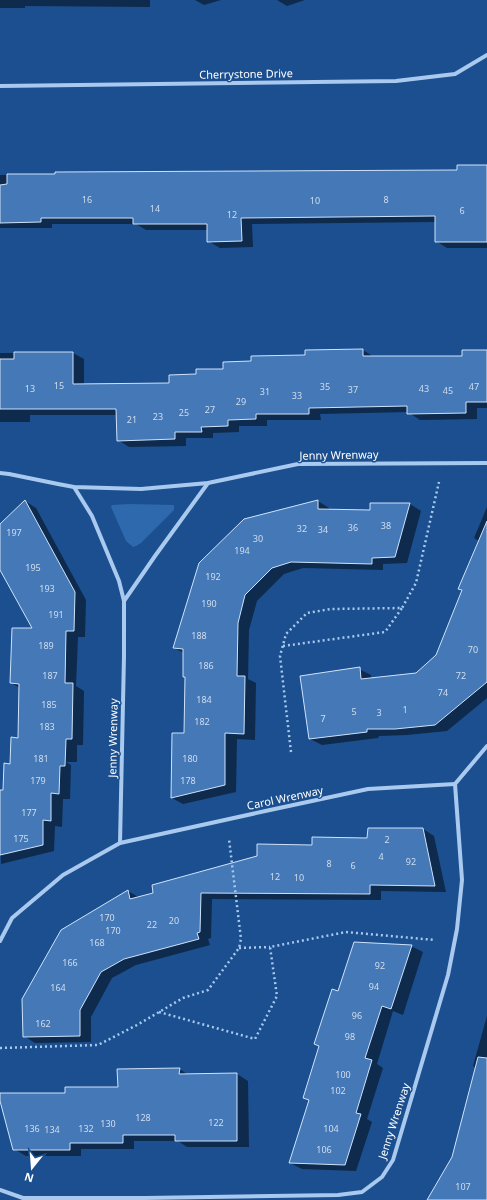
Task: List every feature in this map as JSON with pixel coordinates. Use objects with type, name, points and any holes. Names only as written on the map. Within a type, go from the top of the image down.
[{"type":"street","name":"Cherrystone Drive","points":[[0,86],[396,81],[455,74],[487,55]]},
{"type":"street","name":"Jenny Wrenway","points":[[0,473],[74,487],[141,489],[208,483],[298,464],[487,463]]},
{"type":"street","points":[[124,601],[208,483]]},
{"type":"street","name":"Jenny Wrenway","points":[[74,487],[92,516],[119,581],[124,601],[120,843]]},
{"type":"street","points":[[455,784],[487,746]]},
{"type":"street","name":"Jenny Wrenway","points":[[0,1190],[24,1198],[338,1195],[362,1192],[382,1177],[393,1160],[448,976],[462,880],[455,784]]},
{"type":"street","name":"Carol Wrenway","points":[[120,843],[368,790],[455,784]]},
{"type":"street","points":[[0,941],[12,918],[63,875],[120,843]]},
{"type":"path","points":[[283,646],[385,632],[402,608],[416,583],[440,480]]},
{"type":"path","points":[[291,752],[280,656],[286,634],[307,613],[332,609],[402,608]]},
{"type":"path","points":[[0,1048],[98,1045],[137,1025],[183,998],[208,990],[239,948],[240,939],[228,838]]},
{"type":"path","points":[[239,948],[270,948],[346,932],[436,940]]},
{"type":"path","points":[[159,1012],[255,1039],[277,996],[270,948]]},
{"type":"shaded area","points":[[112,505],[174,505],[174,510],[141,543],[133,547],[126,541],[111,507]]},
{"type":"building","points":[[457,165],[487,165],[487,242],[435,242],[435,216],[241,218],[242,241],[207,242],[207,224],[133,224],[133,218],[41,218],[41,222],[0,223],[0,185],[7,184],[7,174],[55,174],[55,172],[457,170]]},
{"type":"building","points":[[363,349],[363,356],[462,356],[462,350],[487,350],[487,402],[466,402],[466,413],[407,414],[407,406],[309,408],[309,414],[256,414],[256,419],[228,420],[228,426],[201,427],[202,432],[175,432],[175,439],[117,441],[116,409],[0,409],[0,359],[14,359],[14,352],[73,352],[73,384],[169,383],[169,375],[196,374],[196,369],[223,369],[223,362],[251,361],[251,356],[305,355],[305,350]]},
{"type":"building","points":[[25,500],[75,592],[74,631],[66,631],[65,683],[73,683],[72,739],[66,739],[65,766],[60,766],[59,794],[51,793],[51,821],[43,820],[43,845],[0,855],[0,790],[3,790],[4,763],[10,764],[11,737],[18,738],[19,684],[10,683],[12,628],[32,628],[0,570],[0,524]]},
{"type":"building","points":[[318,500],[318,509],[370,510],[370,503],[410,503],[395,557],[372,558],[372,564],[291,562],[272,568],[245,595],[238,623],[237,676],[245,676],[244,734],[225,733],[225,785],[171,798],[172,733],[184,733],[185,677],[183,677],[183,649],[173,648],[199,563],[244,519]]},
{"type":"building","points":[[487,521],[487,682],[435,725],[395,729],[367,729],[367,732],[309,739],[300,676],[360,667],[361,679],[416,673],[436,655],[462,590],[458,589]]},
{"type":"building","points":[[368,828],[423,828],[435,886],[370,885],[370,894],[201,893],[200,932],[197,933],[199,939],[124,959],[101,972],[80,1010],[80,1036],[23,1037],[22,999],[61,930],[128,890],[130,899],[153,893],[152,885],[257,856],[257,844],[312,845],[312,837],[367,838]]},
{"type":"building","points":[[354,942],[412,945],[391,1009],[382,1006],[365,1058],[372,1060],[356,1113],[361,1114],[345,1165],[289,1163],[309,1100],[303,1098],[319,1046],[314,1044],[332,989],[338,991]]},
{"type":"building","points":[[478,1057],[487,1058],[487,1200],[427,1200],[452,1157]]},
{"type":"building","points":[[180,1068],[179,1074],[237,1073],[237,1141],[175,1141],[175,1135],[123,1135],[123,1143],[70,1143],[70,1150],[13,1150],[0,1101],[0,1093],[65,1093],[65,1087],[118,1087],[117,1069]]}]
